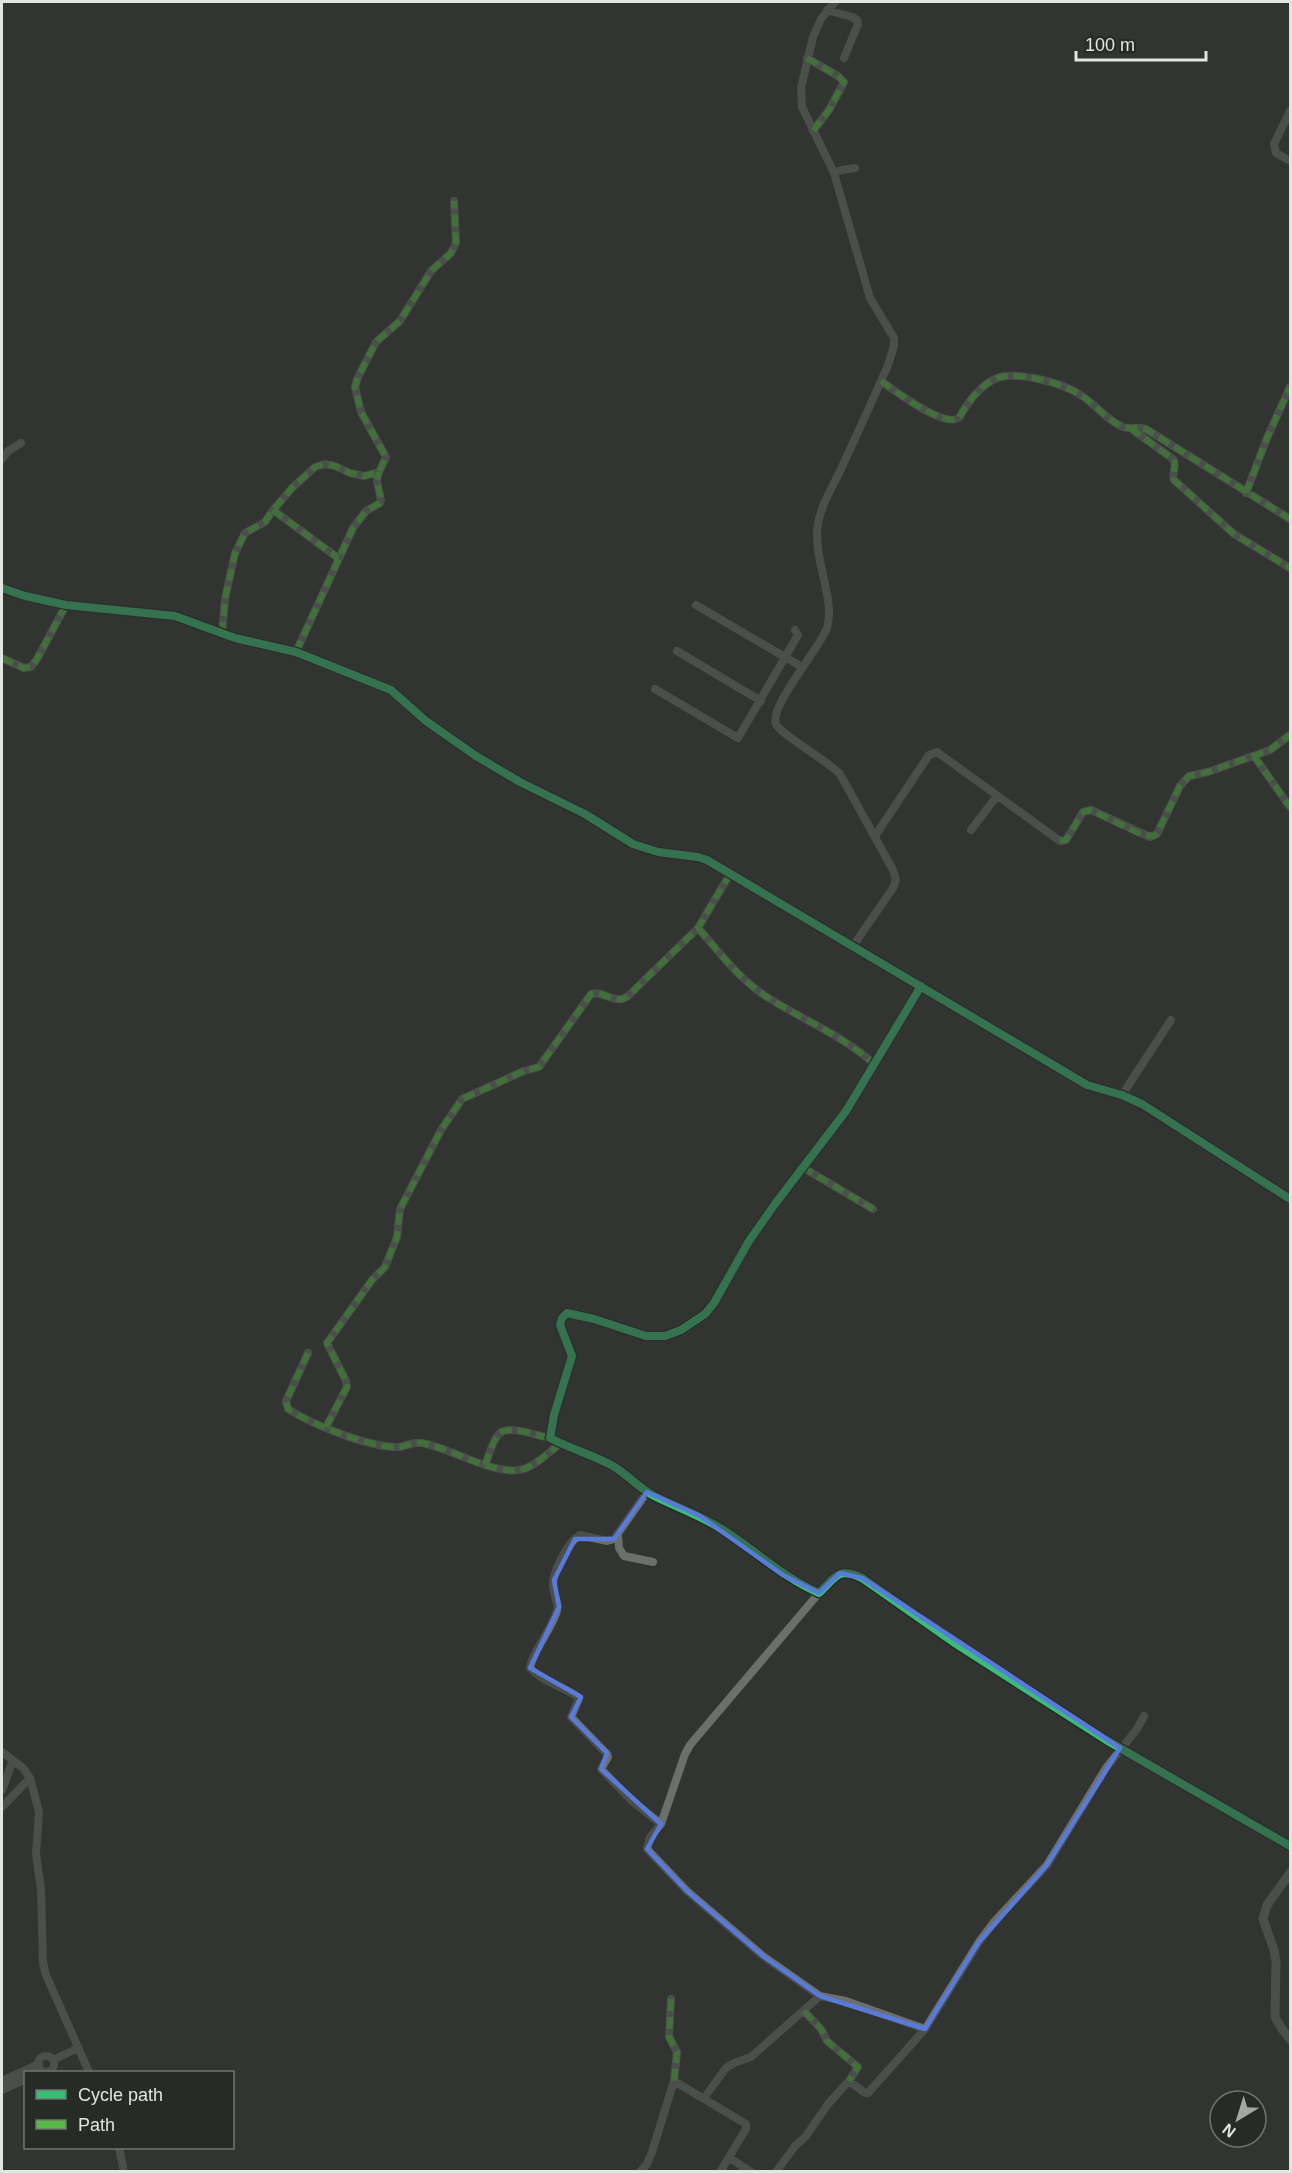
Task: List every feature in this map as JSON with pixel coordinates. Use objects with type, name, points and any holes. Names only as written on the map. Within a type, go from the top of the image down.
[{"type":"street","points":[[835,2],[827,10],[813,37],[807,58],[801,99],[802,108],[834,173],[870,298],[894,338],[893,351],[820,515],[817,546],[828,608],[827,624],[777,710],[775,719],[776,725],[783,732],[840,774],[893,870],[895,884],[853,946]]},
{"type":"street","points":[[827,10],[857,20],[858,24],[844,58]]},
{"type":"street","points":[[807,58],[844,82],[829,110],[813,131]]},
{"type":"street","points":[[1290,111],[1274,144],[1276,153],[1290,160]]},
{"type":"street","points":[[834,173],[855,168]]},
{"type":"street","points":[[296,652],[353,528],[366,511],[380,503],[381,500],[377,481],[385,461],[384,452],[361,412],[355,387],[376,342],[400,321],[431,271],[454,249],[456,243],[454,201]]},
{"type":"street","points":[[881,381],[917,406],[955,421],[978,391],[999,377],[1036,378],[1065,386],[1082,395],[1120,426],[1146,429],[1290,519]]},
{"type":"street","points":[[1246,493],[1290,387]]},
{"type":"street","points":[[1130,428],[1173,459],[1175,465],[1172,476],[1174,480],[1234,534],[1290,568]]},
{"type":"street","points":[[2,459],[8,451],[21,442]]},
{"type":"street","points":[[222,634],[225,599],[239,542],[248,530],[265,522],[292,488],[315,467],[335,466],[364,476],[379,472]]},
{"type":"street","points":[[273,510],[338,558]]},
{"type":"street","points":[[2,588],[25,596],[66,605],[175,616],[222,634],[296,652],[391,690],[426,721],[476,756],[520,782],[585,814],[633,844],[670,855],[707,860],[1087,1085],[1122,1095],[1142,1104],[1290,1199]]},
{"type":"street","points":[[2,658],[24,668],[31,667],[38,659],[66,605]]},
{"type":"street","points":[[696,605],[802,667]]},
{"type":"street","points":[[655,689],[736,738],[740,736],[787,657],[798,635],[795,630]]},
{"type":"street","points":[[677,651],[761,701]]},
{"type":"street","points":[[875,836],[933,752],[938,752],[1060,841],[1066,840],[1083,812],[1087,810],[1150,837],[1157,834],[1168,808],[1184,780],[1189,776],[1208,772],[1270,750],[1290,735]]},
{"type":"street","points":[[1254,756],[1290,807]]},
{"type":"street","points":[[971,830],[997,796]]},
{"type":"street","points":[[326,1427],[347,1387],[327,1343],[372,1280],[385,1267],[397,1237],[400,1209],[441,1130],[462,1100],[539,1066],[591,994],[596,992],[617,1001],[624,1000],[698,928],[730,874]]},
{"type":"street","points":[[698,928],[723,960],[751,986],[844,1040],[874,1064]]},
{"type":"street","points":[[550,1438],[554,1415],[572,1356],[560,1325],[564,1315],[567,1313],[588,1318],[656,1337],[673,1333],[695,1323],[714,1303],[749,1241],[846,1111],[921,986]]},
{"type":"street","points":[[1122,1095],[1171,1020]]},
{"type":"street","points":[[802,1167],[873,1209]]},
{"type":"street","points":[[308,1353],[286,1401],[286,1406],[291,1411],[326,1427],[378,1445],[402,1447],[411,1443],[423,1443],[485,1465],[522,1470],[561,1443]]},
{"type":"street","points":[[485,1465],[498,1435],[504,1430],[511,1429],[550,1438],[612,1466],[630,1477],[647,1492],[700,1516],[746,1544],[783,1575],[819,1593]]},
{"type":"street","points":[[647,1492],[618,1535],[607,1541],[580,1535],[569,1544],[553,1585],[559,1608],[530,1668],[536,1674],[579,1698],[571,1717],[607,1754],[608,1757],[601,1769],[632,1801],[661,1824]]},
{"type":"street","points":[[618,1535],[619,1548],[624,1556],[653,1562]]},
{"type":"street","points":[[925,2029],[846,2001],[820,1996],[763,1956],[687,1891],[647,1849],[650,1837],[661,1824],[690,1745],[819,1593],[840,1573],[849,1572],[862,1578],[956,1644],[1120,1748],[1290,1846]]},
{"type":"street","points":[[849,2081],[868,2093],[925,2029],[979,1942],[994,1922],[1047,1865],[1073,1825],[1090,1793],[1120,1748],[1137,1730],[1144,1716]]},
{"type":"street","points":[[2,1752],[23,1768],[30,1778],[39,1812],[36,1854],[41,1889],[43,1963],[46,1975],[88,2071]]},
{"type":"street","points":[[2,1790],[13,1760]]},
{"type":"street","points":[[2,1807],[30,1778]]},
{"type":"street","points":[[1290,1873],[1271,1898],[1264,1911],[1263,1919],[1276,1961],[1275,2017],[1281,2029],[1290,2039]]},
{"type":"street","points":[[704,2098],[726,2068],[751,2057],[820,1996]]},
{"type":"street","points":[[640,2172],[647,2164],[652,2152],[674,2080],[677,2052],[669,2037],[671,1999]]},
{"type":"street","points":[[776,2172],[858,2067],[827,2041],[821,2029],[804,2011]]},
{"type":"street","points":[[53,2060],[78,2048]]},
{"type":"street","points":[[46,2056],[53,2060],[52,2069],[40,2069],[41,2058],[46,2056]]},
{"type":"street","points":[[2,2081],[24,2074]]},
{"type":"street","points":[[2,2090],[24,2080]]},
{"type":"street","points":[[674,2080],[747,2126],[720,2172]]},
{"type":"street","points":[[119,2149],[124,2172]]},
{"type":"street","points":[[730,2158],[751,2172]]},
{"type":"highlighted area","points":[[647,1492],[700,1516],[783,1575],[819,1593],[840,1573],[862,1578],[1120,1748],[1047,1865],[979,1942],[925,2029],[820,1996],[763,1956],[687,1891],[647,1849],[661,1824],[601,1769],[607,1753],[571,1717],[581,1697],[530,1668],[559,1607],[554,1580],[575,1539],[614,1539]]},
{"type":"marked path","points":[[807,58],[844,82],[829,110],[813,131]]},
{"type":"marked path","points":[[222,634],[225,599],[235,553],[245,533],[265,522],[292,488],[315,467],[325,464],[364,476],[379,472],[386,457],[361,412],[355,387],[376,342],[400,321],[431,271],[451,253],[456,243],[454,201]]},
{"type":"marked path","points":[[881,381],[920,407],[942,418],[952,420],[959,418],[975,395],[997,378],[1017,376],[1053,383],[1074,391],[1107,417],[1126,428],[1146,429],[1290,519]]},
{"type":"marked path","points":[[1246,493],[1290,387]]},
{"type":"marked path","points":[[1130,428],[1173,459],[1174,480],[1234,534],[1290,568]]},
{"type":"marked path","points":[[296,652],[353,528],[366,511],[380,503],[377,481],[379,472]]},
{"type":"marked path","points":[[273,510],[338,558]]},
{"type":"marked path","points":[[2,658],[24,668],[31,667],[66,605]]},
{"type":"marked path","points":[[1060,841],[1066,840],[1083,812],[1091,810],[1142,835],[1154,836],[1180,786],[1189,776],[1208,772],[1270,750],[1290,735]]},
{"type":"marked path","points":[[1254,756],[1290,807]]},
{"type":"marked path","points":[[326,1427],[347,1387],[327,1343],[372,1280],[385,1267],[397,1237],[400,1209],[441,1130],[462,1099],[524,1071],[539,1067],[591,994],[601,994],[614,999],[623,999],[628,996],[698,928],[730,874]]},
{"type":"marked path","points":[[698,928],[730,965],[757,990],[836,1036],[874,1064]]},
{"type":"marked path","points":[[802,1167],[873,1209]]},
{"type":"marked path","points":[[308,1353],[286,1401],[288,1409],[340,1434],[383,1446],[399,1447],[422,1443],[483,1465],[508,1470],[525,1469],[561,1443]]},
{"type":"marked path","points":[[485,1465],[494,1441],[503,1431],[516,1430],[550,1438]]},
{"type":"marked path","points":[[671,1999],[669,2037],[677,2052],[674,2081]]},
{"type":"marked path","points":[[804,2011],[821,2029],[827,2041],[858,2067],[849,2081]]},
{"type":"cycle path","points":[[2,588],[25,596],[66,605],[175,616],[235,638],[296,652],[391,690],[426,721],[476,756],[520,782],[585,814],[633,844],[658,852],[707,860],[1087,1085],[1122,1095],[1142,1104],[1290,1199]]},
{"type":"cycle path","points":[[921,986],[846,1111],[749,1241],[714,1303],[705,1314],[681,1330],[665,1336],[646,1336],[567,1313],[562,1318],[560,1325],[572,1356],[554,1415],[550,1438],[613,1466],[649,1493],[720,1528],[780,1571],[819,1593],[834,1578],[843,1573],[862,1578],[956,1644],[1106,1740],[1290,1846]]}]
